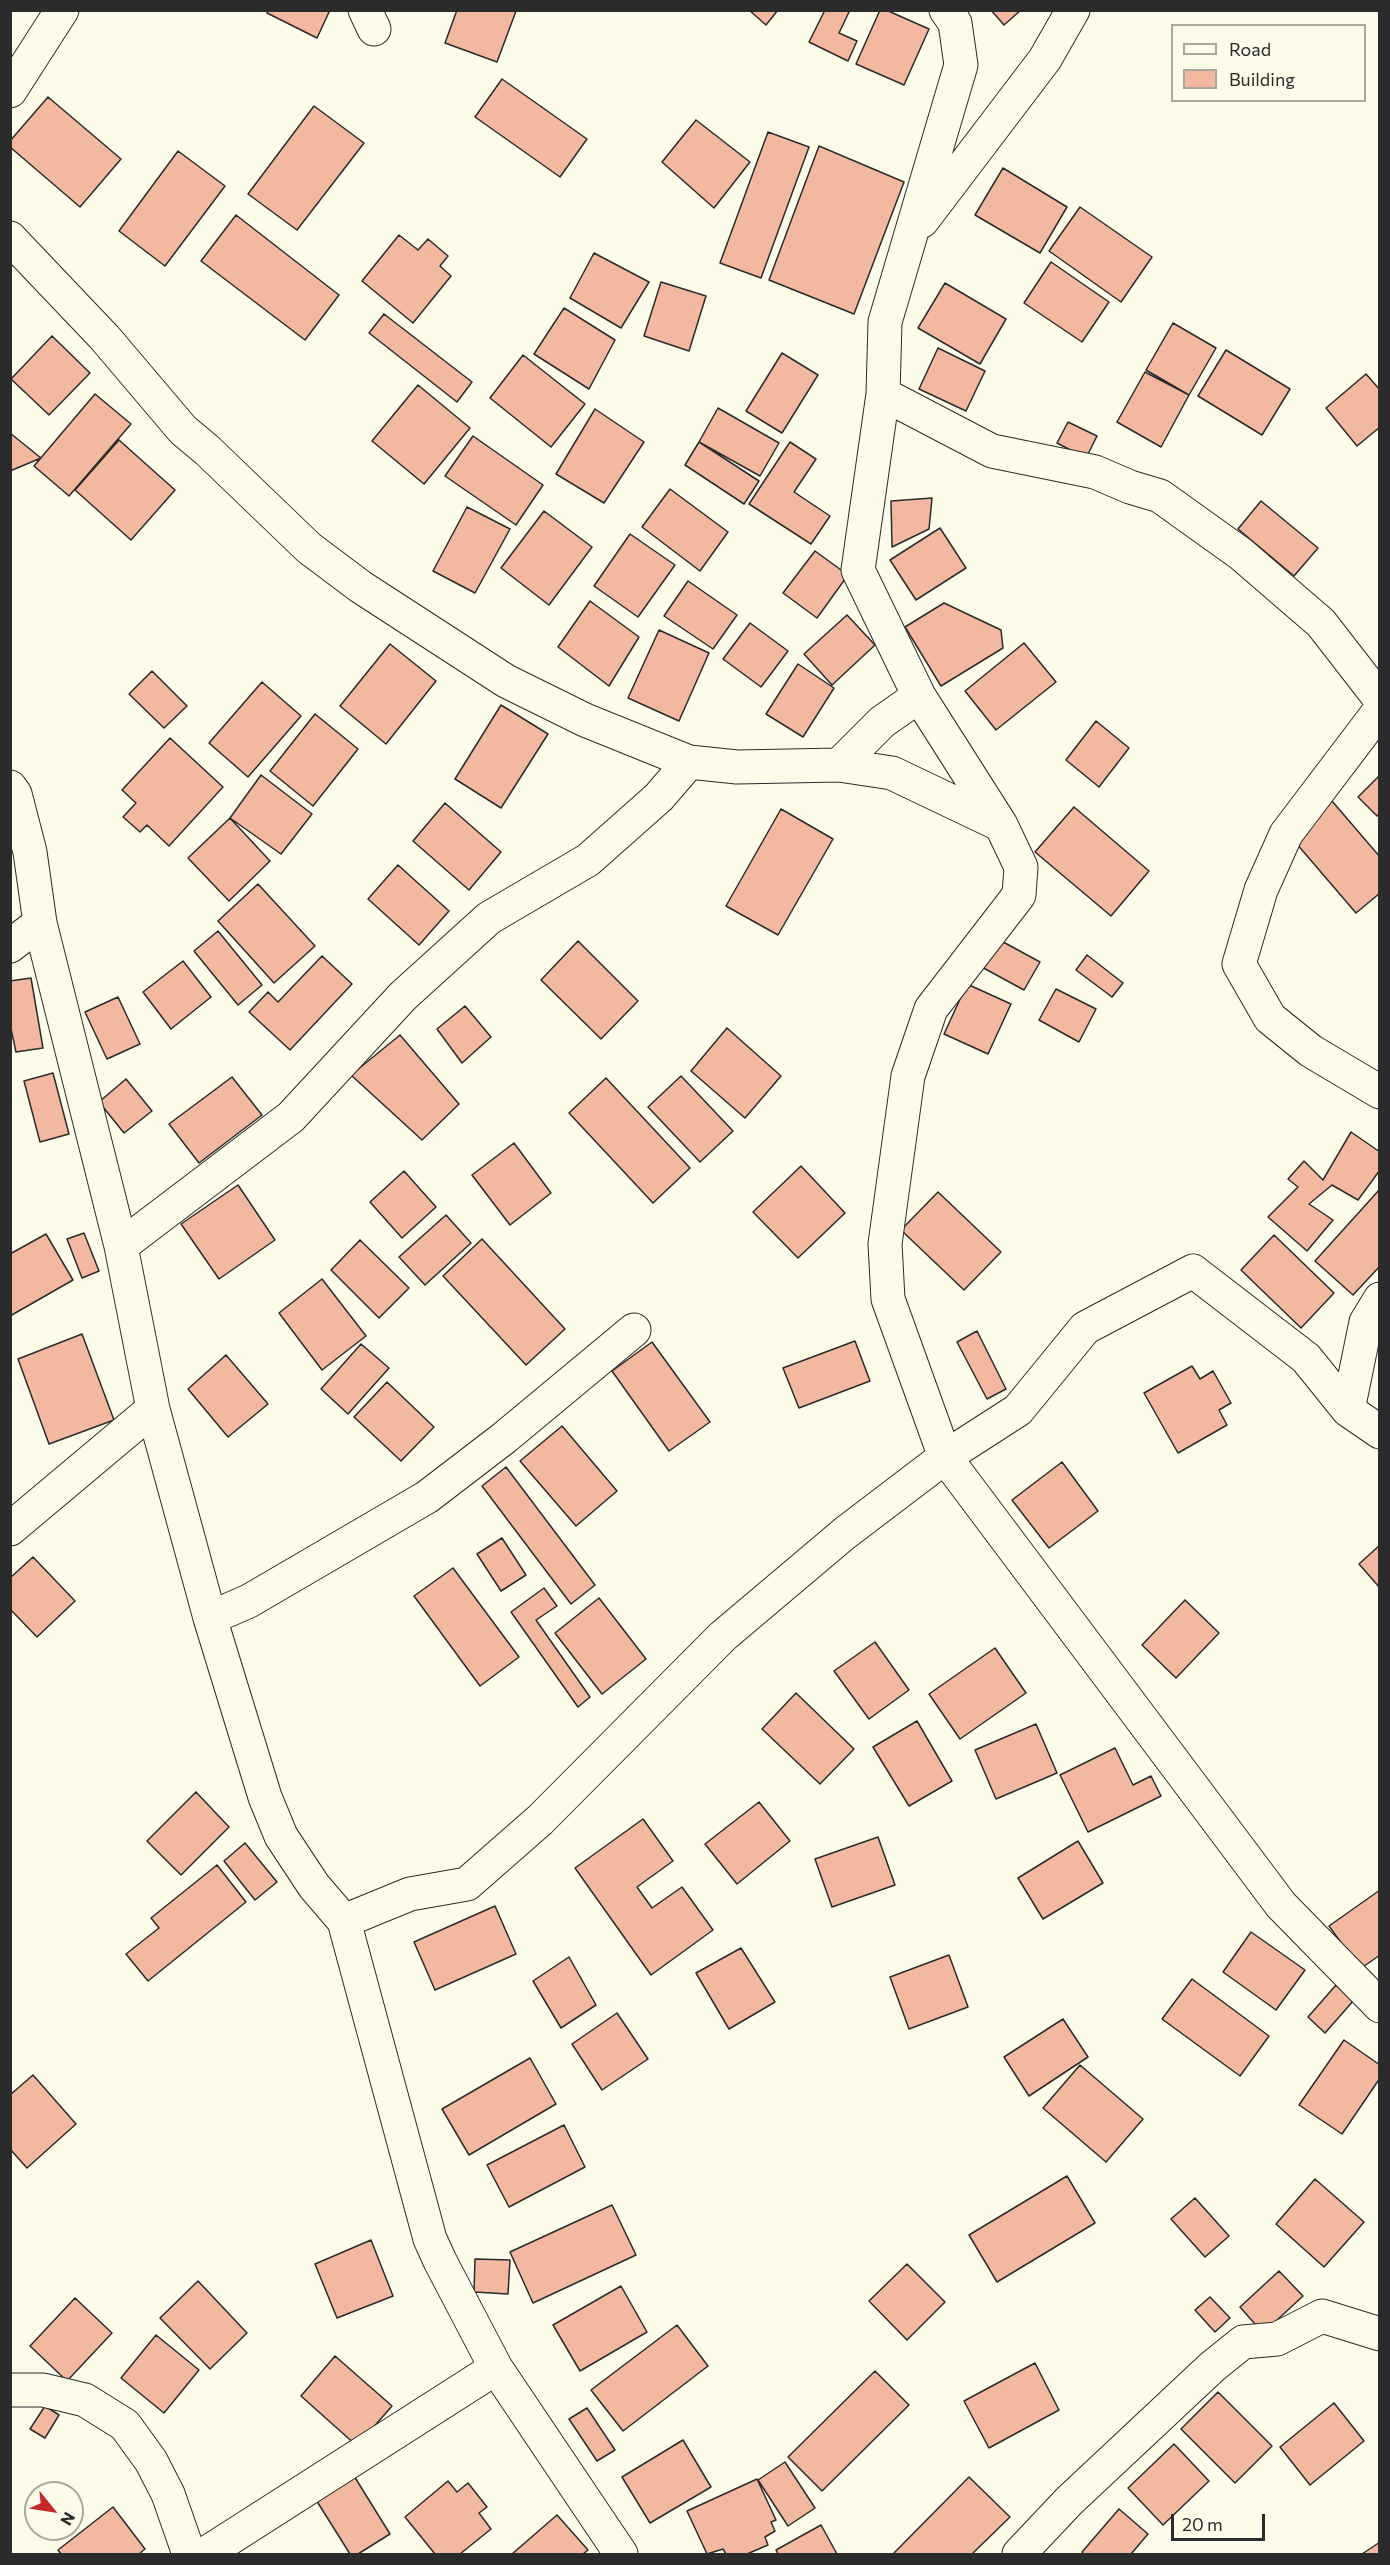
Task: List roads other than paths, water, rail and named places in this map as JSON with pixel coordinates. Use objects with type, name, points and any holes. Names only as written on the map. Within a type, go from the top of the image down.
[{"type":"street","points":[[10,91],[62,10]]},
{"type":"street","points":[[946,10],[955,23],[962,65],[885,322],[883,394],[858,570],[919,696],[1001,825],[1021,867],[1019,895],[931,1009],[908,1076],[885,1245],[888,1299],[945,1457],[1281,1905],[1380,2006]]},
{"type":"street","points":[[908,240],[1045,59],[1073,10]]},
{"type":"street","points":[[10,238],[105,338],[183,430],[207,450],[309,548],[361,587],[506,681],[585,720],[689,762],[737,767],[839,765],[892,773],[1001,825]]},
{"type":"street","points":[[883,394],[992,451],[1095,472],[1130,487],[1160,496],[1242,554],[1321,623],[1380,699]]},
{"type":"street","points":[[839,765],[882,722],[919,696]]},
{"type":"street","points":[[1380,710],[1286,834],[1261,890],[1239,964],[1270,1018],[1311,1051],[1380,1092]]},
{"type":"street","points":[[121,1246],[291,1117],[403,996],[489,918],[588,860],[659,797],[689,762]]},
{"type":"street","points":[[10,787],[15,794],[30,852],[40,923],[121,1246],[153,1409],[210,1618],[265,1797],[281,1836],[314,1886],[344,1921],[430,2238],[496,2368],[621,2554]]},
{"type":"street","points":[[10,946],[40,923]]},
{"type":"street","points":[[344,1921],[410,1893],[467,1884],[540,1820],[723,1636],[844,1533],[945,1457],[1018,1410],[1085,1328],[1193,1270],[1306,1358],[1348,1410],[1380,1432]]},
{"type":"street","points":[[1348,1410],[1366,1322],[1380,1299]]},
{"type":"street","points":[[210,1618],[249,1600],[427,1497],[504,1438],[634,1330]]},
{"type":"street","points":[[10,1529],[153,1409]]},
{"type":"street","points":[[1019,2554],[1069,2501],[1212,2367],[1243,2342],[1276,2339],[1322,2316],[1380,2334]]},
{"type":"street","points":[[205,2554],[496,2368]]},
{"type":"street","points":[[10,2390],[43,2390],[86,2400],[125,2425],[151,2461],[168,2494],[189,2554]]}]
